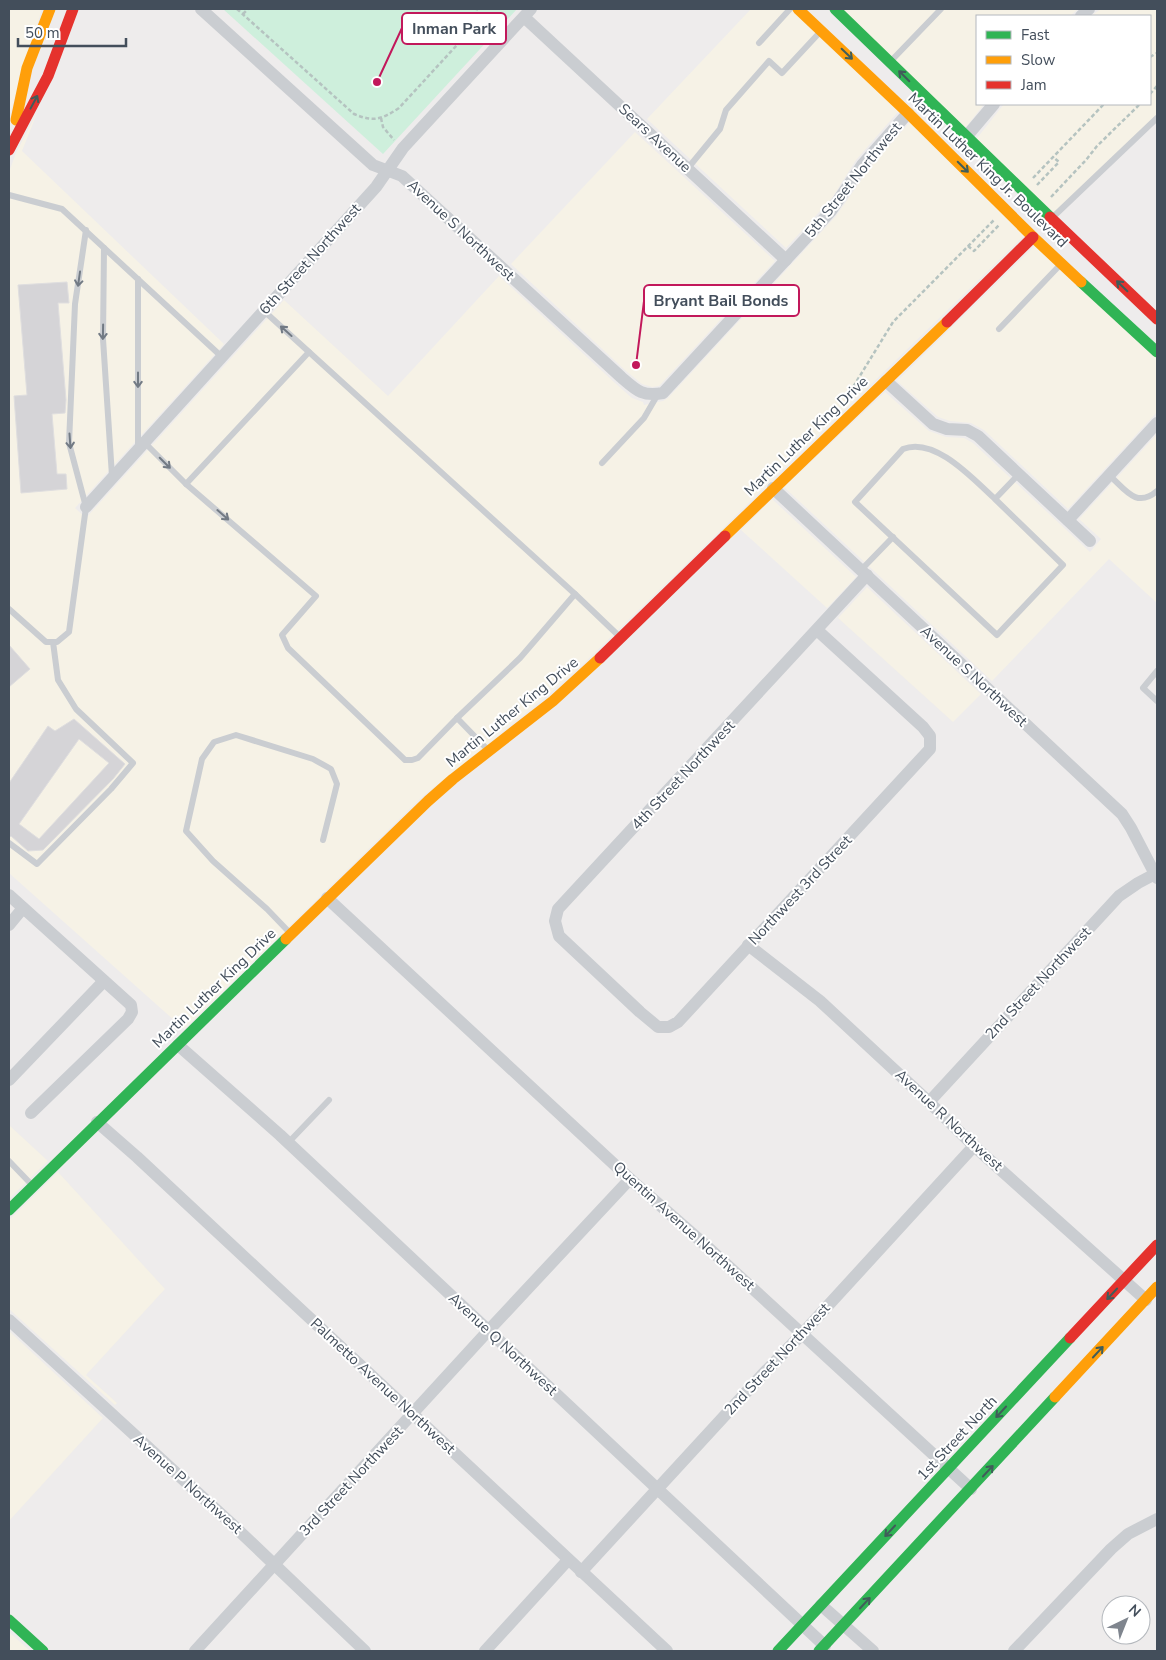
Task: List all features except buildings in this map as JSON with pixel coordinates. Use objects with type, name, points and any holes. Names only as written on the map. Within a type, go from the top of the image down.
[{"type":"main road","points":[[10,148],[27,68],[50,9]]},
{"type":"main road","points":[[10,148],[48,76],[73,9]]},
{"type":"main road","name":"Martin Luther King Jr. Boulevard","points":[[798,9],[908,113],[1033,237],[1152,344],[1157,352]]},
{"type":"main road","name":"Martin Luther King Jr. Boulevard","points":[[835,9],[1157,319]]},
{"type":"main road","name":"Martin Luther King Drive","points":[[9,1210],[97,1122],[428,801],[553,701],[586,672],[1033,237]]},
{"type":"main road","name":"1st Street North","points":[[778,1651],[1157,1245]]},
{"type":"main road","points":[[822,1648],[1157,1287]]},
{"type":"main road","points":[[9,1620],[43,1651]]},
{"type":"street","name":"Avenue S Northwest","points":[[201,9],[373,165],[402,176],[626,382],[638,392],[654,395]]},
{"type":"street","name":"6th Street Northwest","points":[[86,507],[376,187],[403,148],[528,13]]},
{"type":"street","name":"Sears Avenue","points":[[528,13],[786,260]]},
{"type":"street","points":[[966,137],[993,105]]},
{"type":"street","name":"5th Street Northwest","points":[[654,395],[663,393],[831,211],[862,165],[908,113]]},
{"type":"street","points":[[886,382],[933,424],[947,429],[967,430],[978,436],[1090,541]]},
{"type":"street","points":[[1068,520],[1156,427]]},
{"type":"street","name":"Avenue S Northwest","points":[[773,488],[1122,814],[1157,875]]},
{"type":"street","name":"4th Street Northwest","points":[[664,1027],[658,1027],[640,1012],[559,936],[555,921],[558,909],[818,630],[864,573]]},
{"type":"street","name":"Northwest 3rd Street","points":[[664,1027],[669,1027],[678,1022],[930,749],[930,736],[923,727],[818,630]]},
{"type":"street","name":"2nd Street Northwest","points":[[929,1102],[1119,896],[1138,883],[1157,875]]},
{"type":"street","points":[[9,895],[131,1005],[132,1012],[128,1019],[31,1113]]},
{"type":"street","name":"Quentin Avenue Northwest","points":[[327,898],[630,1179],[702,1242],[971,1489]]},
{"type":"street","points":[[9,925],[23,908]]},
{"type":"street","name":"Avenue R Northwest","points":[[748,945],[820,1001],[974,1146],[1146,1300]]},
{"type":"street","points":[[9,1080],[104,981]]},
{"type":"street","name":"Avenue Q Northwest","points":[[178,1045],[288,1143],[803,1624],[822,1648]]},
{"type":"street","name":"Palmetto Avenue Northwest","points":[[97,1122],[137,1157],[667,1651]]},
{"type":"street","name":"2nd Street Northwest","points":[[581,1572],[974,1146]]},
{"type":"street","name":"3rd Street Northwest","points":[[195,1651],[630,1179]]},
{"type":"street","name":"Avenue P Northwest","points":[[9,1320],[236,1527],[365,1651]]},
{"type":"street","points":[[1014,1651],[1110,1549],[1128,1534],[1157,1519]]},
{"type":"street","points":[[485,1651],[568,1560]]},
{"type":"street","points":[[821,1605],[873,1651]]},
{"type":"lane","points":[[758,43],[790,9]]},
{"type":"lane","points":[[890,62],[941,9]]},
{"type":"lane","points":[[688,168],[720,129],[726,110],[769,61],[782,72],[822,30]]},
{"type":"lane","points":[[1052,219],[1157,118]]},
{"type":"lane","points":[[9,195],[62,209],[222,357]]},
{"type":"lane","points":[[9,608],[46,642],[57,642],[69,632],[86,507],[69,443],[75,304],[86,230]]},
{"type":"lane","points":[[104,248],[103,340],[112,478]]},
{"type":"lane","points":[[999,329],[1062,264]]},
{"type":"lane","points":[[138,279],[142,446],[316,596],[282,636],[288,648],[405,760],[418,758],[520,658],[575,594]]},
{"type":"lane","points":[[264,311],[621,638]]},
{"type":"lane","points":[[186,484],[309,352]]},
{"type":"lane","points":[[602,463],[644,418],[654,395]]},
{"type":"lane","points":[[909,447],[937,452],[952,461],[995,499],[1063,565],[997,635],[855,502],[903,450],[909,447]]},
{"type":"lane","points":[[995,499],[1019,474]]},
{"type":"lane","points":[[1109,475],[1132,496],[1140,499],[1148,497],[1157,490]]},
{"type":"lane","points":[[864,573],[893,538]]},
{"type":"lane","points":[[9,843],[37,864],[111,789],[133,763],[76,710],[58,680],[53,642]]},
{"type":"lane","points":[[1157,671],[1143,688],[1157,701]]},
{"type":"lane","points":[[457,718],[489,751]]},
{"type":"lane","points":[[291,934],[267,909],[213,861],[186,831],[202,759],[214,742],[236,735],[313,759],[331,769],[337,784],[323,840]]},
{"type":"lane","points":[[288,1143],[329,1100]]},
{"type":"lane","points":[[9,1161],[33,1186]]},
{"type":"path","points":[[237,9],[354,114],[366,119],[381,118],[399,108],[468,33],[477,9]]},
{"type":"path","points":[[243,14],[248,9]]},
{"type":"path","points":[[1042,169],[1103,105]]},
{"type":"path","points":[[1048,201],[1097,146],[1139,105]]},
{"type":"path","points":[[381,118],[383,127],[394,140]]},
{"type":"path","points":[[1034,188],[1058,162],[1053,157]]},
{"type":"path","points":[[968,246],[974,251],[1002,222]]},
{"type":"path","points":[[849,394],[894,322],[986,228]]},
{"type":"shaded area","points":[[9,9],[42,9],[9,117]]},
{"type":"shaded area","points":[[751,9],[805,9],[904,105],[856,160],[832,198],[786,248],[647,119]]},
{"type":"shaded area","points":[[829,9],[1078,9],[1071,15],[976,15],[976,105],[983,105],[959,136]]},
{"type":"shaded area","points":[[1101,9],[1157,9],[1157,116],[1049,223],[970,147],[1003,105],[1151,105],[1151,15],[1092,15]]},
{"type":"shaded area","points":[[38,111],[22,151],[224,344],[75,508],[86,518],[284,300],[388,396],[499,276],[615,383],[632,398],[643,402],[644,405],[668,398],[836,216],[868,170],[915,116],[1031,229],[581,666],[423,796],[184,1029],[9,873],[9,172],[16,153]]},
{"type":"shaded area","points":[[635,132],[775,261],[659,386],[652,387],[642,384],[626,371],[511,264]]},
{"type":"shaded area","points":[[1042,239],[1157,348],[1157,412],[1068,509],[984,430],[971,423],[950,421],[938,417],[897,381]]},
{"type":"shaded area","points":[[885,392],[929,431],[946,437],[964,438],[973,443],[1090,552],[1101,539],[1079,519],[1157,434],[1157,603],[1109,559],[992,681],[784,487]]},
{"type":"shaded area","points":[[772,499],[856,577],[827,608],[741,530]]},
{"type":"shaded area","points":[[867,587],[981,694],[953,722],[838,618]]},
{"type":"shaded area","points":[[9,1125],[48,1161],[9,1199]]},
{"type":"shaded area","points":[[58,1172],[165,1289],[86,1375],[117,1403],[115,1405],[9,1309],[9,1220]]},
{"type":"shaded area","points":[[9,1331],[103,1418],[9,1521]]},
{"type":"shaded area","points":[[9,1632],[30,1651],[9,1651]]},
{"type":"green space","points":[[223,9],[517,9],[383,154]]},
{"type":"traffic: fast","points":[[835,9],[1050,217]]},
{"type":"traffic: fast","points":[[1081,282],[1157,352]]},
{"type":"traffic: fast","points":[[9,1210],[286,939]]},
{"type":"traffic: fast","points":[[778,1651],[1070,1338]]},
{"type":"traffic: fast","points":[[819,1651],[1055,1397]]},
{"type":"traffic: fast","points":[[9,1620],[43,1651]]},
{"type":"traffic: slow","points":[[16,120],[27,68],[50,9]]},
{"type":"traffic: slow","points":[[798,9],[908,113],[1081,282]]},
{"type":"traffic: slow","points":[[725,536],[947,322]]},
{"type":"traffic: slow","points":[[286,939],[428,801],[453,779],[553,701],[600,658]]},
{"type":"traffic: slow","points":[[1055,1397],[1157,1287]]},
{"type":"traffic: jam","points":[[9,150],[48,76],[73,9]]},
{"type":"traffic: jam","points":[[1050,217],[1157,319]]},
{"type":"traffic: jam","points":[[947,322],[1033,237]]},
{"type":"traffic: jam","points":[[600,658],[725,536]]},
{"type":"traffic: jam","points":[[1070,1338],[1157,1245]]},
{"type":"place","name":"Inman Park","points":[[377,82]]},
{"type":"place","name":"Bryant Bail Bonds","points":[[636,365]]}]
